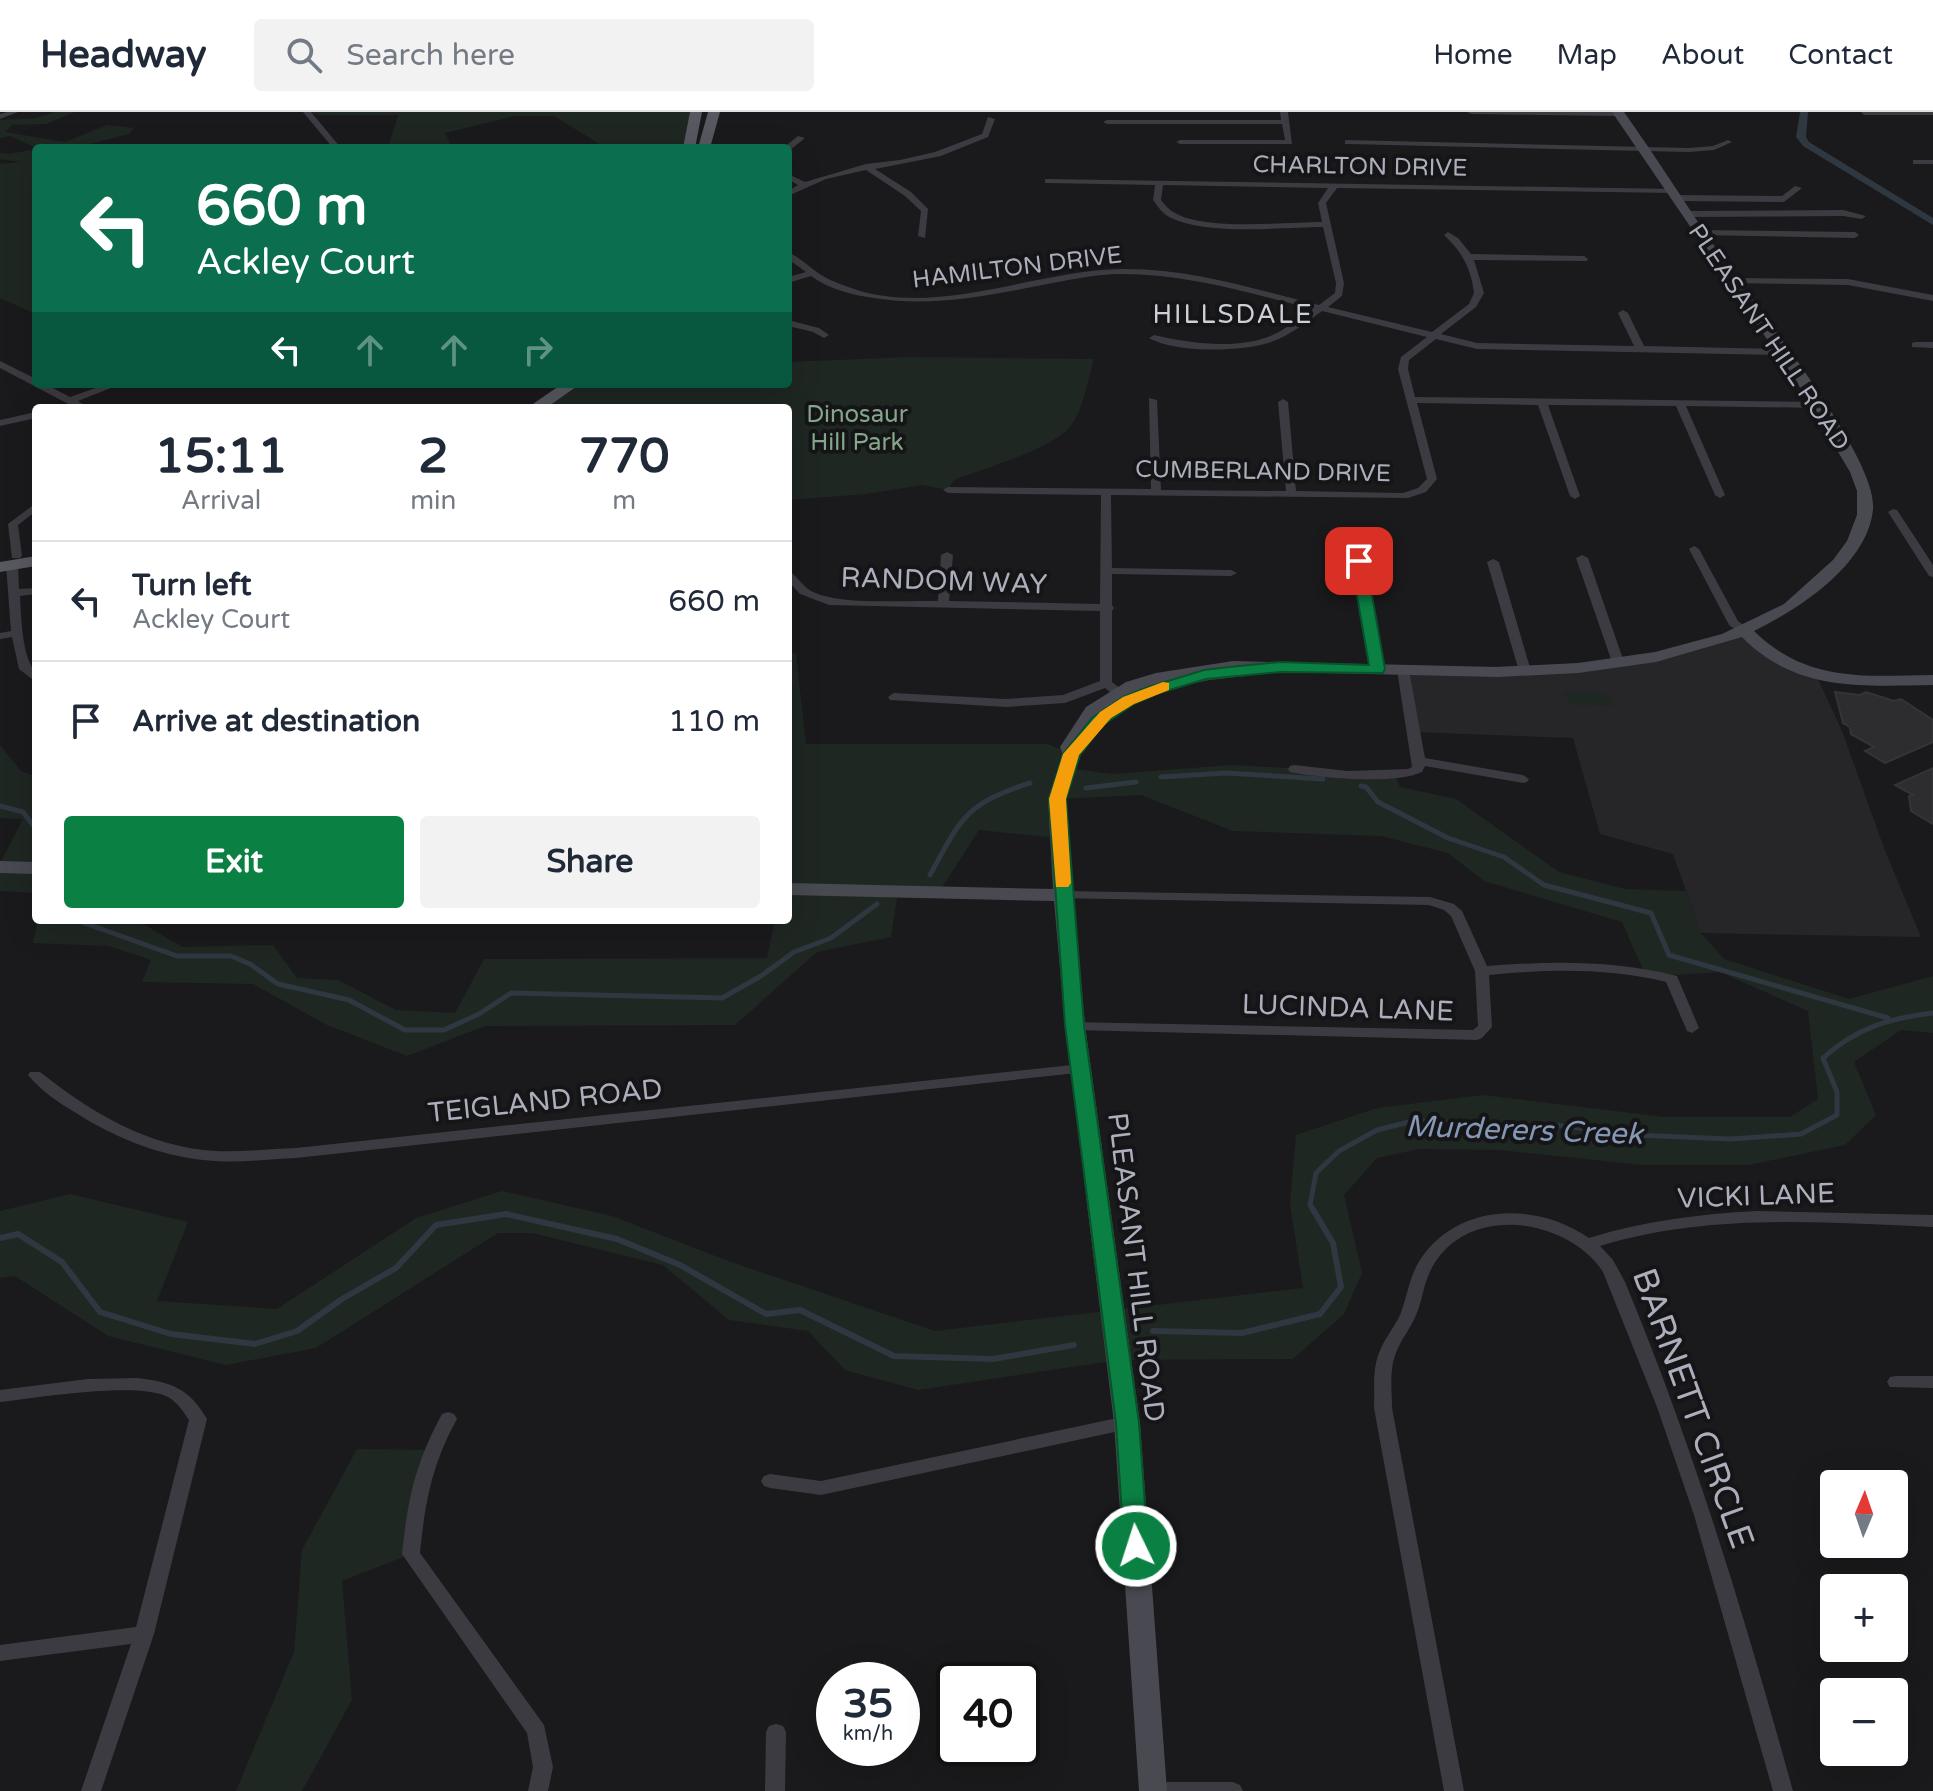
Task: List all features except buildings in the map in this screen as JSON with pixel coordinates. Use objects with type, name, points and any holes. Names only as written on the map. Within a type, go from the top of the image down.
[{"type":"main road","points":[[690,144],[696,112]]},
{"type":"main road","points":[[705,144],[714,112]]},
{"type":"main road","points":[[526,404],[551,388]]},
{"type":"main road","points":[[541,404],[566,388]]},
{"type":"main road","points":[[7,562],[32,554]]},
{"type":"main road","points":[[7,562],[32,561]]},
{"type":"street","points":[[0,117],[14,112]]},
{"type":"street","points":[[307,112],[334,144]]},
{"type":"street","points":[[1180,142],[1289,142],[1284,112]]},
{"type":"street","points":[[1471,112],[1619,113]]},
{"type":"street","name":"PLEASANT HILL ROAD","points":[[1153,1791],[1127,1423],[1075,1025],[1063,895],[1057,799],[1072,754],[1069,747],[1092,711],[1117,692],[1204,675],[1280,667],[1525,671],[1685,652],[1746,632],[1808,593],[1831,572],[1857,540],[1866,499],[1857,471],[1820,405],[1619,113]]},
{"type":"street","points":[[1864,113],[1933,113]]},
{"type":"street","points":[[792,191],[803,184],[866,166],[937,154],[985,135],[991,119]]},
{"type":"street","points":[[1107,122],[1285,122]]},
{"type":"street","points":[[792,144],[801,138]]},
{"type":"street","points":[[1348,142],[1642,150],[1714,148],[1728,142]]},
{"type":"street","points":[[1916,162],[1933,162]]},
{"type":"street","points":[[866,166],[908,194],[925,211],[922,236]]},
{"type":"street","points":[[792,178],[803,184]]},
{"type":"street","name":"CHARLTON DRIVE","points":[[1048,181],[1784,199],[1798,188]]},
{"type":"street","points":[[1159,183],[1157,200],[1166,212],[1176,217],[1221,223],[1328,224]]},
{"type":"street","points":[[1154,338],[1172,343],[1266,341],[1339,294],[1340,283],[1322,203],[1334,186]]},
{"type":"street","points":[[1687,214],[1843,213],[1862,216]]},
{"type":"street","points":[[1701,233],[1855,235]]},
{"type":"street","points":[[1448,235],[1460,243],[1469,257],[1479,293],[1473,305],[1404,359],[1403,369],[1412,400],[1820,405]]},
{"type":"street","points":[[1469,257],[1584,259]]},
{"type":"street","name":"HAMILTON DRIVE","points":[[792,259],[808,274],[845,290],[900,300],[957,298],[1101,272],[1150,273],[1195,277],[1477,346],[1781,352]]},
{"type":"street","points":[[792,279],[808,274]]},
{"type":"street","points":[[1732,281],[1848,282],[1933,298]]},
{"type":"street","points":[[1623,313],[1640,349]]},
{"type":"street","points":[[792,324],[824,335]]},
{"type":"street","points":[[1915,345],[1933,345]]},
{"type":"street","points":[[0,364],[32,380]]},
{"type":"street","points":[[46,388],[73,404]]},
{"type":"street","points":[[77,404],[108,388]]},
{"type":"street","points":[[1152,400],[1156,491]]},
{"type":"street","name":"CUMBERLAND DRIVE","points":[[1117,692],[1108,608],[1106,491],[1404,496],[1422,490],[1432,479],[1412,400]]},
{"type":"street","points":[[1283,402],[1291,493]]},
{"type":"street","points":[[1542,402],[1575,496]]},
{"type":"street","points":[[1680,405],[1720,495]]},
{"type":"street","points":[[0,423],[32,416]]},
{"type":"street","points":[[948,490],[1106,491]]},
{"type":"street","points":[[32,509],[13,524],[7,562],[14,593],[17,633],[25,669],[32,675]]},
{"type":"street","points":[[1893,512],[1933,574]]},
{"type":"street","points":[[1694,549],[1733,623],[1792,670],[1839,680],[1933,680]]},
{"type":"street","points":[[943,605],[947,555]]},
{"type":"street","points":[[1582,558],[1618,662]]},
{"type":"street","points":[[1359,561],[1378,669]]},
{"type":"street","points":[[1493,562],[1525,671]]},
{"type":"street","points":[[1107,571],[1231,573]]},
{"type":"street","name":"RANDOM WAY","points":[[792,578],[804,592],[829,602],[1108,608]]},
{"type":"street","points":[[14,593],[32,591]]},
{"type":"street","points":[[0,636],[17,633]]},
{"type":"street","points":[[1294,769],[1348,775],[1410,773],[1418,769],[1403,670]]},
{"type":"street","points":[[894,697],[1006,703],[1117,692]]},
{"type":"street","points":[[1419,761],[1523,779]]},
{"type":"street","points":[[0,867],[32,868]]},
{"type":"street","points":[[792,889],[1063,895]]},
{"type":"street","name":"LUCINDA LANE","points":[[1063,895],[1430,901],[1449,907],[1457,914],[1482,971],[1485,1027],[1477,1035],[1075,1025]]},
{"type":"street","points":[[1482,971],[1555,964],[1643,970],[1672,979],[1692,1028]]},
{"type":"street","name":"TEIGLAND ROAD","points":[[35,1075],[66,1102],[150,1146],[215,1156],[296,1153],[1081,1069]]},
{"type":"street","name":"VICKI LANE","points":[[1585,1245],[1628,1229],[1692,1221],[1776,1217],[1933,1221]]},
{"type":"street","name":"BARNETT CIRCLE","points":[[1454,1791],[1383,1408],[1386,1356],[1409,1314],[1423,1269],[1441,1246],[1461,1229],[1499,1218],[1540,1222],[1585,1245],[1607,1264],[1658,1387],[1722,1572],[1783,1791]]},
{"type":"street","points":[[1896,1382],[1933,1382]]},
{"type":"street","points":[[0,1396],[72,1387],[147,1386],[172,1392],[186,1403],[198,1419],[144,1634],[91,1791]]},
{"type":"street","points":[[448,1419],[430,1450],[419,1482],[411,1554],[537,1731],[543,1767],[538,1791]]},
{"type":"street","points":[[770,1481],[821,1488],[1127,1423]]},
{"type":"street","points":[[0,1653],[144,1634]]},
{"type":"street","points":[[775,1791],[776,1732]]},
{"type":"street","points":[[1168,1791],[1233,1791]]},
{"type":"shaded area","points":[[1746,632],[1817,677],[1842,731],[1884,848],[1921,937],[1701,933],[1673,854],[1600,834],[1573,738],[1414,732],[1407,670],[1618,662]]},
{"type":"green space","points":[[55,112],[75,112],[46,124],[12,125],[5,132],[65,142],[107,125],[134,128],[129,134],[89,144],[32,146],[10,136],[0,138],[0,120],[36,118]]},
{"type":"green space","points":[[307,112],[696,112],[690,144],[600,144],[554,116],[515,116],[445,133],[450,144],[389,144],[398,115],[319,115]]},
{"type":"green space","points":[[32,151],[32,312],[0,298],[0,164],[21,162],[0,159],[0,153]]},
{"type":"green space","name":"Dinosaur Hill Park","points":[[910,357],[1094,359],[1080,409],[1064,433],[1000,464],[954,480],[948,490],[922,485],[866,494],[792,500],[792,404],[541,404],[566,388],[792,388],[792,362]]},
{"type":"green space","points":[[792,652],[796,653],[806,744],[1048,744],[1072,754],[1068,768],[1112,774],[1232,765],[1395,774],[1400,787],[1456,799],[1559,872],[1625,889],[1686,891],[1701,933],[1724,959],[1849,999],[1933,976],[1933,1033],[1901,1030],[1854,1062],[1876,1115],[1845,1145],[1749,1165],[1642,1165],[1499,1150],[1419,1149],[1377,1158],[1344,1195],[1362,1273],[1344,1314],[1293,1359],[1119,1360],[918,1390],[845,1370],[808,1331],[729,1320],[663,1265],[532,1233],[498,1233],[316,1348],[226,1365],[108,1336],[15,1276],[0,1278],[0,1211],[70,1194],[188,1222],[157,1301],[277,1309],[416,1218],[502,1191],[612,1216],[731,1262],[935,1331],[1303,1288],[1290,1204],[1296,1135],[1377,1108],[1483,1095],[1664,1117],[1790,1117],[1818,1099],[1808,1011],[1720,972],[1675,975],[1643,970],[1622,922],[1484,881],[1448,853],[1381,836],[1233,831],[1141,795],[1058,799],[1059,838],[979,830],[939,892],[898,891],[891,937],[817,952],[735,1025],[485,1026],[407,1056],[327,1025],[253,984],[142,982],[151,960],[109,946],[33,943],[37,924],[144,924],[182,947],[273,945],[297,978],[338,980],[396,1010],[455,1013],[484,959],[767,958],[774,924],[792,924]]},
{"type":"green space","points":[[1566,691],[1598,693],[1610,697],[1613,706],[1570,705],[1562,694]]},
{"type":"green space","points":[[0,745],[21,771],[32,775],[32,893],[0,891],[0,863],[23,819],[0,818]]},
{"type":"green space","points":[[357,1449],[430,1450],[411,1554],[342,1581],[352,1700],[302,1791],[236,1791],[294,1652],[302,1550]]},
{"type":"waterway","points":[[1804,112],[1801,137],[1806,144],[1933,222]]},
{"type":"waterway","points":[[1161,777],[1226,773],[1323,779]]},
{"type":"waterway","points":[[1086,788],[1136,782]]},
{"type":"waterway","points":[[930,875],[968,815],[991,798],[1030,783]]},
{"type":"waterway","points":[[1361,786],[1366,787],[1378,802],[1448,838],[1504,857],[1544,885],[1651,913],[1669,955],[1888,1018]]},
{"type":"waterway","points":[[0,806],[23,812],[32,824]]},
{"type":"waterway","points":[[87,924],[177,956],[231,956],[250,964],[278,984],[349,1000],[405,1030],[444,1030],[479,1014],[511,993],[722,998],[761,976],[794,952],[831,938],[877,904]]},
{"type":"waterway","name":"Murderers Creek","points":[[1313,1210],[1310,1205],[1316,1173],[1339,1151],[1377,1130],[1413,1121],[1564,1126],[1635,1135],[1731,1139],[1801,1134],[1837,1115],[1837,1092],[1823,1058],[1848,1039],[1874,1026],[1933,1013]]},
{"type":"waterway","name":"Murderers Creek","points":[[1153,1331],[1242,1333],[1320,1314],[1341,1287],[1333,1243],[1312,1208]]},
{"type":"waterway","name":"Murderers Creek","points":[[0,1238],[18,1234],[62,1262],[100,1312],[171,1334],[255,1344],[297,1331],[342,1299],[396,1268],[436,1225],[506,1214],[617,1239],[680,1265],[766,1314],[800,1310],[894,1356],[993,1359],[1074,1345]]},
{"type":"slow traffic","points":[[1062,883],[1057,799],[1072,754],[1105,715],[1163,686]]},
{"type":"district","name":"HILLSDALE","points":[[1233,314]]},
{"type":"route","points":[[1136,1546],[1127,1423],[1075,1025],[1057,799],[1072,754],[1097,722],[1128,701],[1151,691],[1204,675],[1280,667],[1378,669],[1359,561]]}]
